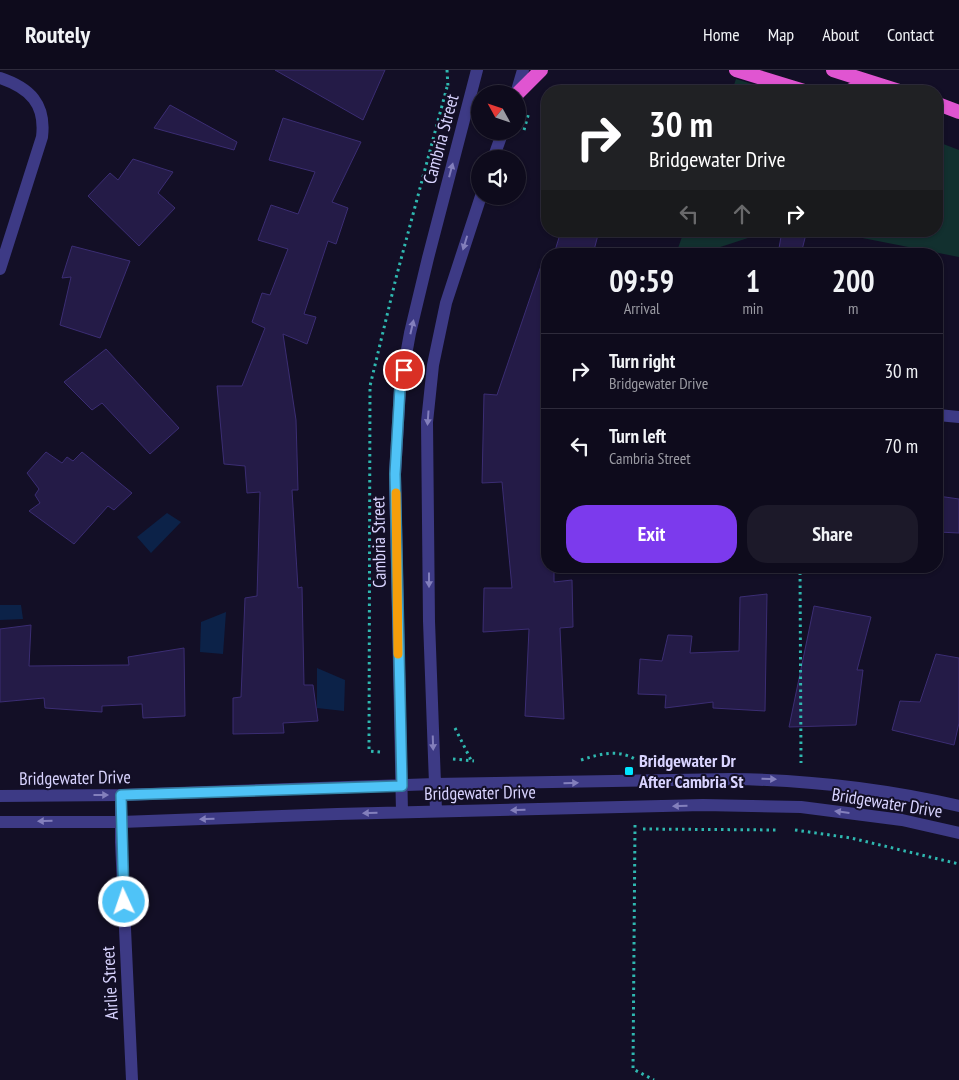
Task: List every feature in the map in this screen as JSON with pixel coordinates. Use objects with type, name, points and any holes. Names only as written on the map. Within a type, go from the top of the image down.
[{"type":"highway","points":[[525,85],[541,70]]},
{"type":"highway","points":[[736,70],[785,85]]},
{"type":"highway","points":[[833,70],[880,85]]},
{"type":"highway","points":[[863,85],[870,82]]},
{"type":"highway","points":[[943,106],[959,112]]},
{"type":"street","name":"Cambria Street","points":[[402,812],[395,474],[400,388],[410,333],[428,258],[477,70]]},
{"type":"street","points":[[519,85],[523,70]]},
{"type":"street","points":[[0,78],[22,86],[31,95],[40,108],[44,123],[42,137],[0,269]]},
{"type":"street","points":[[436,811],[429,621],[427,422],[433,365],[446,303],[477,205]]},
{"type":"street","points":[[943,415],[959,417]]},
{"type":"street","name":"Bridgewater Drive","points":[[0,796],[121,795],[435,784],[732,779],[801,782],[864,789],[959,806]]},
{"type":"street","name":"Airlie Street","points":[[121,795],[132,1080]]},
{"type":"street","name":"Bridgewater Drive","points":[[0,822],[121,822],[436,811],[703,805],[801,807],[902,820],[959,833]]},
{"type":"path","points":[[800,573],[801,782]]},
{"type":"path","points":[[453,725],[471,760]]},
{"type":"path","points":[[634,807],[636,829],[633,1069],[654,1080]]},
{"type":"path","points":[[626,830],[796,830],[851,838],[959,864]]},
{"type":"green space","points":[[736,79],[756,85],[734,85]]},
{"type":"green space","points":[[943,144],[959,150],[959,257],[943,254],[943,248],[913,248],[857,237],[943,237]]},
{"type":"green space","points":[[682,237],[751,237],[717,248],[678,248]]},
{"type":"water","points":[[167,513],[181,522],[151,553],[137,537]]},
{"type":"water","points":[[0,605],[21,605],[23,619],[0,620]]},
{"type":"water","points":[[226,612],[223,654],[200,652],[201,622]]},
{"type":"water","points":[[317,668],[345,680],[344,711],[317,708]]},
{"type":"building","points":[[275,70],[385,70],[363,120]]},
{"type":"building","points":[[170,105],[237,142],[234,150],[154,128]]},
{"type":"building","points":[[283,118],[361,142],[332,202],[348,208],[336,244],[328,241],[304,314],[316,317],[307,344],[283,334],[296,420],[298,490],[292,490],[298,588],[302,587],[304,685],[313,685],[318,721],[283,723],[284,733],[233,734],[233,698],[241,697],[245,598],[257,596],[260,492],[247,493],[245,466],[224,464],[217,386],[242,386],[265,328],[252,322],[262,293],[270,295],[288,249],[258,240],[271,205],[298,214],[315,172],[269,160]]},
{"type":"building","points":[[133,159],[173,172],[158,193],[175,208],[139,246],[88,196],[110,173],[118,180]]},
{"type":"building","points":[[559,237],[597,237],[595,248],[556,248]]},
{"type":"building","points":[[781,237],[805,237],[802,248],[779,248]]},
{"type":"building","points":[[72,246],[130,261],[100,338],[60,325],[71,277],[62,278]]},
{"type":"building","points":[[541,266],[541,573],[554,573],[554,582],[572,580],[573,627],[560,628],[564,719],[525,716],[529,629],[483,632],[484,588],[512,588],[502,482],[482,483],[484,394],[497,395]]},
{"type":"building","points":[[106,349],[179,428],[150,454],[102,403],[92,410],[64,382]]},
{"type":"building","points":[[46,452],[62,463],[67,457],[73,461],[82,452],[132,493],[114,510],[108,506],[74,544],[29,511],[40,503],[35,495],[39,489],[27,473]]},
{"type":"building","points":[[943,497],[959,499],[959,533],[943,532]]},
{"type":"building","points":[[767,594],[765,711],[713,708],[713,702],[665,708],[666,695],[638,694],[640,659],[662,661],[668,635],[692,636],[690,653],[739,651],[740,597]]},
{"type":"building","points":[[814,606],[871,617],[857,670],[863,670],[856,725],[789,727]]},
{"type":"building","points":[[31,625],[29,666],[129,665],[128,657],[184,648],[185,716],[143,718],[142,704],[102,706],[102,712],[45,708],[44,698],[0,702],[0,629]]},
{"type":"building","points":[[936,654],[959,658],[959,723],[954,745],[892,730],[900,701],[920,702]]},
{"type":"slow traffic","points":[[396,493],[398,654]]},
{"type":"place","name":"Bridgewater Dr After Cambria St","points":[[629,771]]},
{"type":"route","points":[[124,902],[121,795],[402,786],[395,474],[400,388],[404,370]]}]
